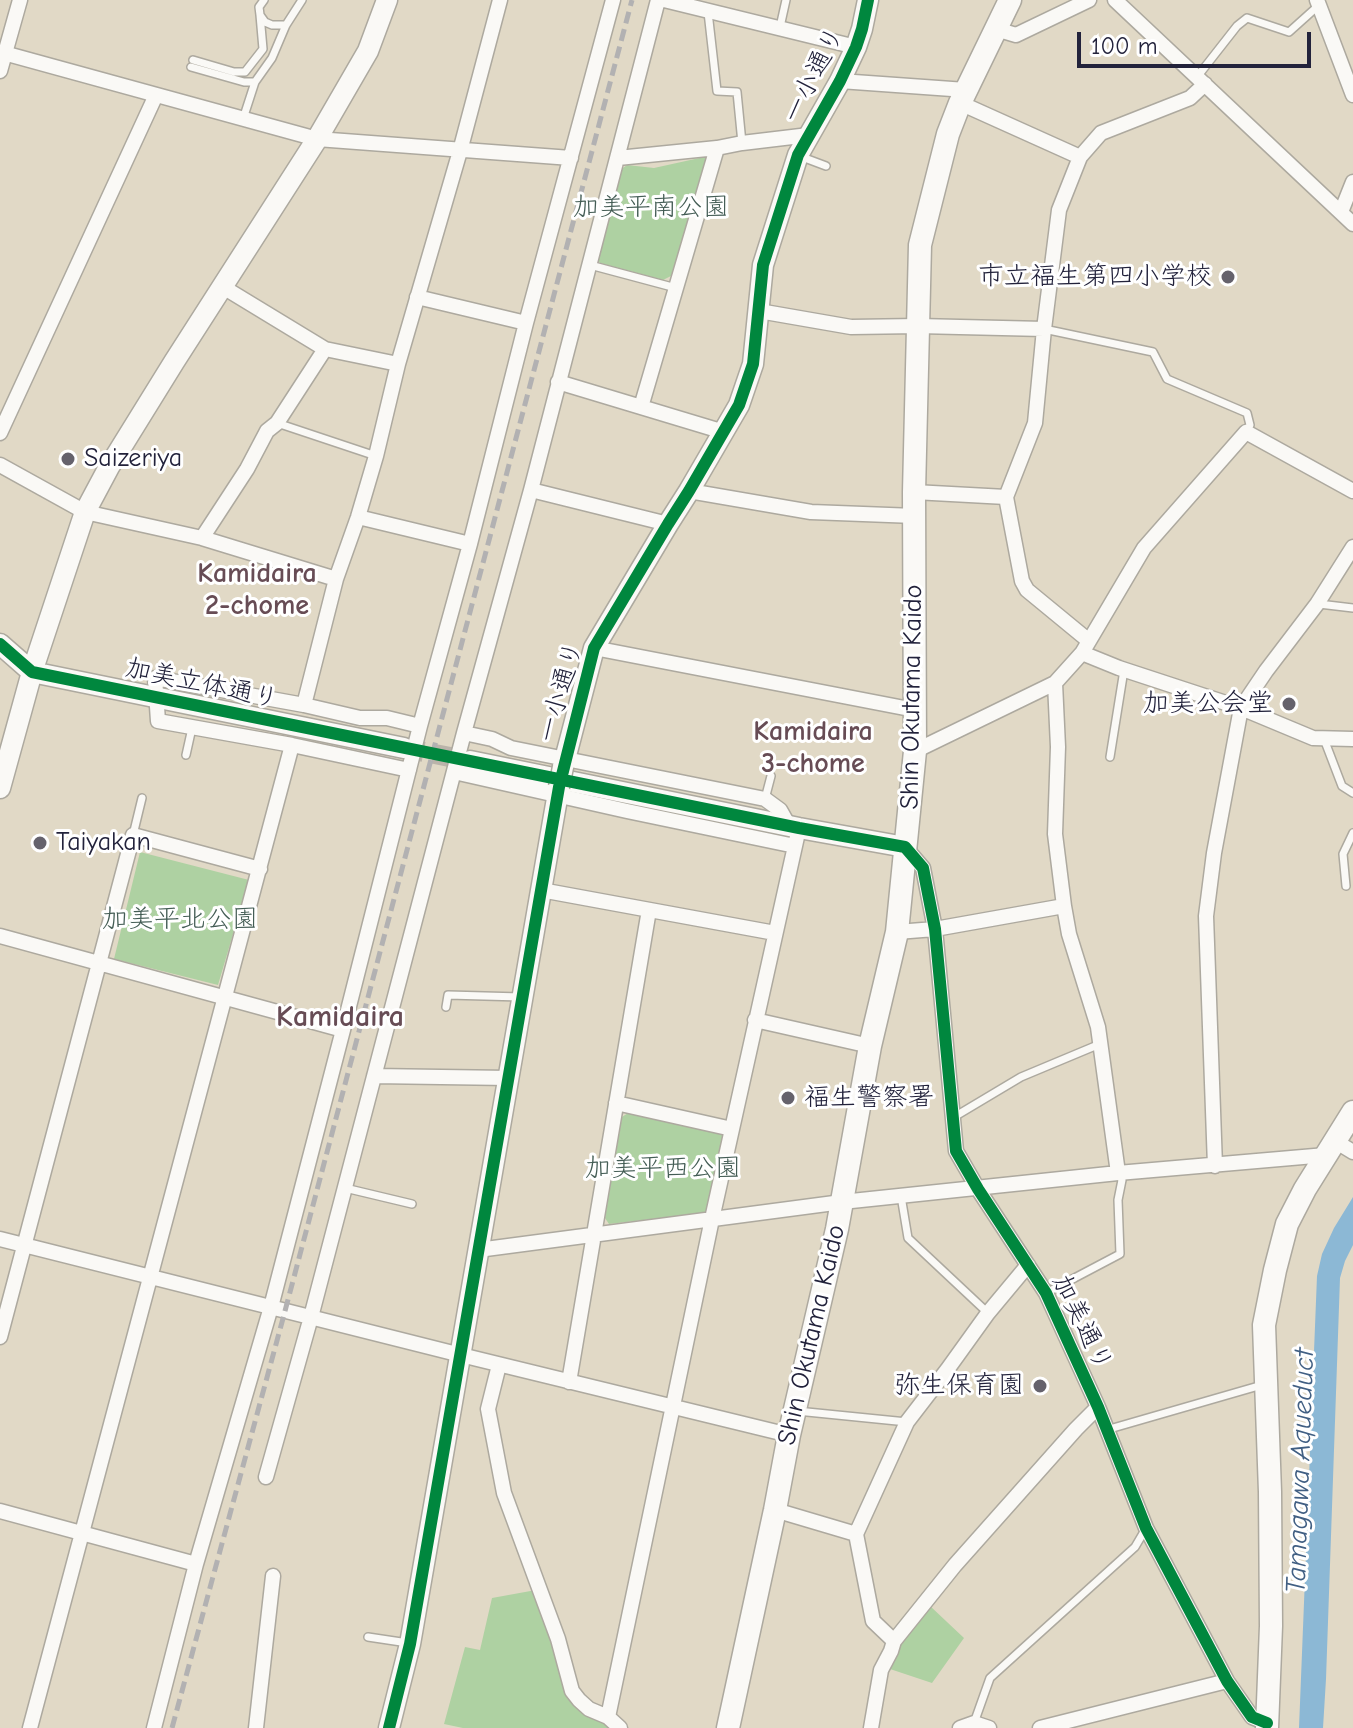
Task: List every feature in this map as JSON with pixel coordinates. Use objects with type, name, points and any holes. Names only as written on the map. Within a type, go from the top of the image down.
[{"type":"main road","name":"Shin Okutama Kaido","points":[[728,1728],[789,1435],[842,1202],[870,1046],[897,932],[915,751],[914,492],[920,245],[948,134],[1010,0]]},
{"type":"main road","points":[[1267,1725],[1271,1626],[1270,1492],[1264,1325],[1287,1224],[1340,1149],[1353,1112]]},
{"type":"street","points":[[0,71],[2,53],[20,0]]},
{"type":"street","points":[[0,788],[32,672],[85,512],[109,467],[317,139],[368,51],[387,0]]},
{"type":"street","points":[[304,705],[336,579],[376,456],[398,364],[500,0]]},
{"type":"street","points":[[154,1728],[196,1564],[271,1307],[420,726],[613,0]]},
{"type":"street","points":[[266,1477],[374,1076],[462,766],[464,733],[531,490],[658,0]]},
{"type":"street","points":[[664,0],[856,47]]},
{"type":"street","name":"一小通り","points":[[389,1728],[410,1644],[561,777],[594,648],[739,405],[753,364],[763,265],[798,155],[856,47],[868,0]]},
{"type":"street","points":[[996,29],[1016,35],[1089,0]]},
{"type":"street","points":[[1115,0],[1353,224]]},
{"type":"street","points":[[1318,3],[1353,95]]},
{"type":"street","points":[[2,53],[317,139],[571,158]]},
{"type":"street","points":[[1201,80],[1190,98],[1101,133],[1080,157],[1059,210],[1035,423],[1006,497],[1022,581],[1027,590],[1085,647],[1124,670],[1241,708],[1313,738],[1353,739]]},
{"type":"street","points":[[840,81],[963,97],[1080,157]]},
{"type":"street","points":[[0,433],[156,95]]},
{"type":"street","points":[[618,158],[809,135]]},
{"type":"street","points":[[641,407],[717,148]]},
{"type":"street","points":[[1341,212],[1353,182]]},
{"type":"street","points":[[223,287],[325,349],[398,364]]},
{"type":"street","points":[[417,297],[526,323]]},
{"type":"street","points":[[759,311],[851,327],[1044,329]]},
{"type":"street","points":[[202,538],[247,469],[267,431],[277,423],[325,349]]},
{"type":"street","points":[[558,382],[724,432]]},
{"type":"street","points":[[915,751],[1055,683],[1085,647],[1144,548],[1246,432],[1353,491]]},
{"type":"street","points":[[0,465],[85,512],[202,538],[336,579]]},
{"type":"street","points":[[531,490],[668,524]]},
{"type":"street","points":[[689,491],[811,512],[915,516]]},
{"type":"street","points":[[914,492],[1006,497]]},
{"type":"street","points":[[358,517],[470,544]]},
{"type":"street","points":[[1215,1166],[1206,916],[1214,853],[1241,708],[1317,604],[1353,547]]},
{"type":"street","name":"加美立体通り","points":[[0,644],[32,672],[404,748]]},
{"type":"street","points":[[594,648],[915,710]]},
{"type":"street","points":[[409,770],[158,721],[155,678],[360,718],[387,718],[420,726]]},
{"type":"street","points":[[1055,683],[1058,747],[1055,834],[1064,906],[1069,934],[1098,1027],[1118,1173]]},
{"type":"street","points":[[464,733],[492,739],[511,748],[627,811],[905,847]]},
{"type":"street","points":[[30,1728],[292,745]]},
{"type":"street","points":[[462,766],[765,799],[780,810],[789,831],[775,933],[608,1717]]},
{"type":"street","points":[[462,766],[789,831]]},
{"type":"street","points":[[0,1337],[133,835],[260,869]]},
{"type":"street","name":"加美通り","points":[[905,847],[923,868],[935,929],[956,1151],[1046,1293],[1098,1407],[1146,1528],[1227,1681],[1252,1717],[1267,1725]]},
{"type":"street","points":[[541,890],[775,933]]},
{"type":"street","points":[[897,932],[935,929],[1064,906]]},
{"type":"street","points":[[569,1382],[649,910]]},
{"type":"street","points":[[0,936],[343,1030]]},
{"type":"street","points":[[755,1020],[870,1046]]},
{"type":"street","points":[[374,1076],[509,1078]]},
{"type":"street","points":[[616,1103],[732,1129]]},
{"type":"street","points":[[478,1250],[842,1202],[1215,1166],[1340,1149]]},
{"type":"street","points":[[0,1239],[789,1435]]},
{"type":"street","points":[[894,1641],[873,1621],[856,1534],[907,1422],[1028,1265]]},
{"type":"street","points":[[499,1365],[488,1409],[504,1493],[558,1639],[572,1691],[589,1709],[608,1717],[620,1728]]},
{"type":"street","points":[[871,1728],[881,1670],[894,1641],[955,1565],[1098,1407]]},
{"type":"street","points":[[775,1510],[856,1534]]},
{"type":"street","points":[[0,1511],[196,1564]]},
{"type":"street","points":[[256,1728],[273,1576]]},
{"type":"street","points":[[1040,1728],[1227,1681]]},
{"type":"street","points":[[967,1725],[989,1728]]},
{"type":"lane","points":[[255,82],[244,82],[192,64],[245,72],[263,49],[259,7],[264,0]]},
{"type":"lane","points":[[243,119],[255,82],[272,58],[286,25],[302,0]]},
{"type":"lane","points":[[780,27],[786,0]]},
{"type":"lane","points":[[1201,80],[1237,26],[1247,18],[1289,32],[1318,3]]},
{"type":"lane","points":[[708,12],[717,91],[737,92],[742,143]]},
{"type":"lane","points":[[260,15],[272,25],[286,25]]},
{"type":"lane","points":[[798,155],[826,166]]},
{"type":"lane","points":[[590,265],[676,288]]},
{"type":"lane","points":[[1044,329],[1153,352],[1167,379],[1247,413],[1250,425],[1246,432]]},
{"type":"lane","points":[[277,423],[376,456]]},
{"type":"lane","points":[[1317,604],[1353,608]]},
{"type":"lane","points":[[1110,757],[1124,670]]},
{"type":"lane","points":[[186,755],[192,728]]},
{"type":"lane","points":[[1324,739],[1342,786],[1353,793]]},
{"type":"lane","points":[[765,799],[771,776]]},
{"type":"lane","points":[[133,835],[142,798]]},
{"type":"lane","points":[[1346,886],[1343,854],[1353,833]]},
{"type":"lane","points":[[446,1007],[448,995],[521,997]]},
{"type":"lane","points":[[954,1117],[1021,1077],[1100,1044]]},
{"type":"lane","points":[[1046,1293],[1120,1254],[1118,1200],[1122,1180],[1118,1173]]},
{"type":"lane","points":[[345,1188],[412,1204]]},
{"type":"lane","points":[[901,1196],[908,1238],[988,1313]]},
{"type":"lane","points":[[1106,1430],[1266,1384]]},
{"type":"lane","points":[[795,1411],[907,1422]]},
{"type":"lane","points":[[967,1725],[990,1678],[1135,1547],[1146,1528]]},
{"type":"lane","points":[[368,1637],[410,1644]]},
{"type":"green space","name":"加美平南公園","points":[[704,157],[707,160],[671,276],[663,280],[600,263],[596,257],[619,171],[627,165],[654,168]]},
{"type":"green space","name":"加美平北公園","points":[[140,852],[249,880],[218,985],[114,959]]},
{"type":"green space","name":"加美平西公園","points":[[628,1113],[722,1132],[727,1139],[711,1207],[704,1213],[609,1224],[605,1218],[622,1117]]},
{"type":"green space","points":[[536,1590],[561,1662],[567,1698],[612,1728],[463,1728],[444,1724],[465,1647],[480,1650],[492,1598]]},
{"type":"green space","points":[[929,1605],[964,1638],[932,1683],[890,1669],[901,1643]]},
{"type":"water","points":[[1353,1197],[1353,1245],[1340,1278],[1323,1728],[1299,1728],[1317,1276],[1322,1254]]},
{"type":"tunnel","points":[[404,748],[470,761]]},
{"type":"railway","points":[[172,1728],[632,0]]},
{"type":"cycle path","points":[[389,1728],[410,1644],[559,787],[594,648],[739,405],[753,364],[763,265],[798,155],[856,47],[868,0]]},
{"type":"cycle path","points":[[0,644],[32,672],[905,847],[923,868],[935,929],[956,1151],[1046,1293],[1098,1407],[1146,1528],[1227,1681],[1252,1717],[1267,1723]]},
{"type":"place","name":"市立福生第四小学校","points":[[1228,277]]},
{"type":"place","name":"Saizeriya","points":[[68,459]]},
{"type":"place","name":"加美公会堂","points":[[1289,704]]},
{"type":"place","name":"Taiyakan","points":[[40,843]]},
{"type":"place","name":"福生警察署","points":[[788,1098]]},
{"type":"place","name":"弥生保育園","points":[[1040,1386]]},
{"type":"district","name":"Kamidaira 2-chome","points":[[257,590]]},
{"type":"district","name":"Kamidaira 3-chome","points":[[813,748]]},
{"type":"district","name":"Kamidaira","points":[[340,1018]]},
{"type":"water label","name":"Tamagawa Aqueduct","points":[[1301,1471]]}]
